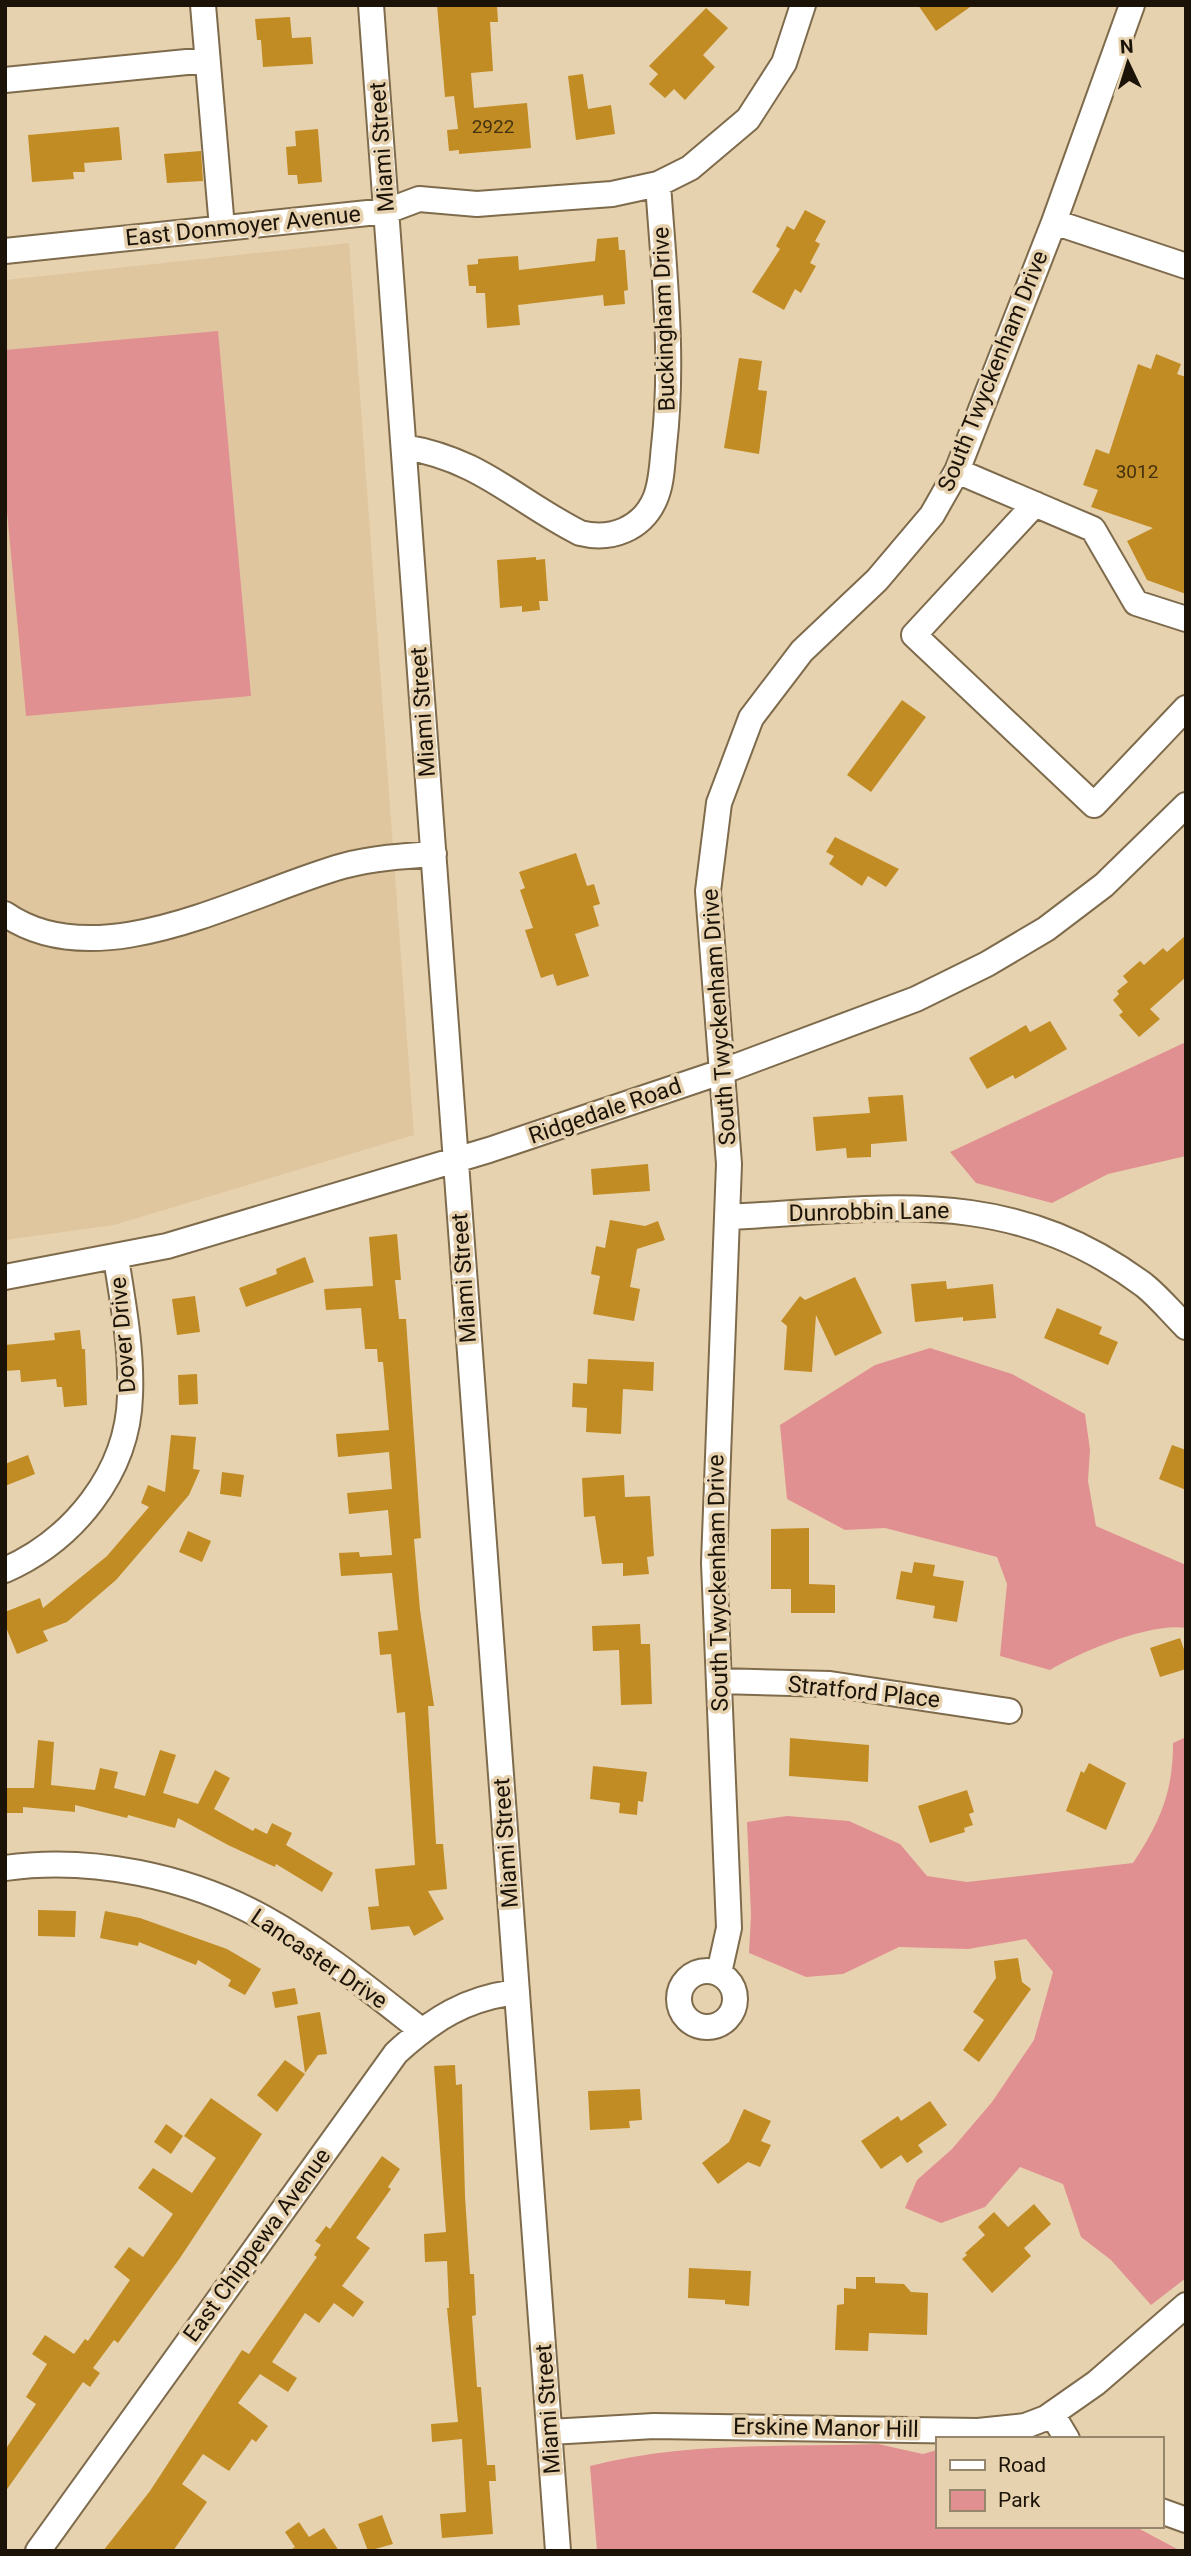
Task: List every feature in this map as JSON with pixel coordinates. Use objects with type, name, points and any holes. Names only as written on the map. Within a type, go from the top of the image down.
[{"type":"street","points":[[203,5],[222,228]]},
{"type":"street","name":"Miami Street","points":[[371,5],[558,2551]]},
{"type":"street","name":"East Donmoyer Avenue","points":[[5,251],[387,211],[419,200],[477,204],[612,194],[658,184],[690,168],[748,119],[784,63],[803,5]]},
{"type":"street","name":"South Twyckenham Drive","points":[[719,1973],[729,1918],[714,1563],[715,1468],[728,1217],[727,1121],[708,891],[719,803],[751,718],[802,652],[877,580],[932,515],[957,471],[1054,222],[1132,5]]},
{"type":"street","points":[[5,80],[207,60]]},
{"type":"street","name":"Buckingham Drive","points":[[404,447],[438,452],[469,465],[580,533],[593,536],[619,533],[642,520],[660,486],[669,404],[670,363],[658,184]]},
{"type":"street","points":[[1054,222],[1186,266]]},
{"type":"street","points":[[957,471],[1093,529],[1136,603],[1186,619]]},
{"type":"street","points":[[1035,504],[914,635],[1094,805],[1186,708]]},
{"type":"street","name":"Ridgedale Road","points":[[5,1277],[116,1258],[167,1246],[455,1160],[721,1072],[916,999],[987,964],[1046,929],[1104,886],[1186,806]]},
{"type":"street","points":[[5,914],[37,931],[62,936],[110,938],[133,935],[165,927],[344,866],[388,858],[434,854]]},
{"type":"street","name":"Dunrobbin Lane","points":[[728,1217],[913,1208],[964,1210],[1013,1219],[1058,1235],[1104,1259],[1146,1287],[1186,1326]]},
{"type":"street","name":"Dover Drive","points":[[5,1570],[30,1559],[72,1526],[99,1490],[120,1451],[130,1397],[127,1331],[116,1258]]},
{"type":"street","name":"Stratford Place","points":[[719,1682],[830,1684],[1009,1710]]},
{"type":"street","name":"Lancaster Drive","points":[[5,1868],[66,1865],[110,1869],[156,1878],[232,1903],[265,1919],[297,1940],[421,2030]]},
{"type":"street","name":"East Chippewa Avenue","points":[[38,2551],[396,2053],[421,2030],[466,2003],[517,1992]]},
{"type":"street","name":"Erskine Manor Hill","points":[[550,2432],[654,2426],[978,2431],[1025,2426],[1052,2414],[1096,2383],[1186,2305]]},
{"type":"street","points":[[1052,2414],[1066,2437]]},
{"type":"street","points":[[1163,2512],[1186,2520]]},
{"type":"shaded area","points":[[349,243],[414,1135],[114,1225],[5,1240],[5,280]]},
{"type":"green space","points":[[218,331],[251,696],[26,716],[5,490],[5,350]]},
{"type":"green space","points":[[1186,1042],[1186,1156],[1108,1174],[1052,1203],[976,1183],[950,1152]]},
{"type":"green space","points":[[930,1348],[1012,1374],[1085,1414],[1090,1450],[1088,1481],[1096,1526],[1186,1565],[1186,1628],[1171,1627],[1135,1634],[1097,1647],[1050,1670],[1000,1656],[1007,1584],[997,1557],[885,1528],[845,1530],[787,1499],[780,1425],[875,1365]]},
{"type":"green space","points":[[1186,1737],[1186,2278],[1151,2305],[1111,2260],[1081,2237],[1063,2184],[1020,2167],[985,2207],[941,2223],[905,2208],[917,2180],[952,2149],[992,2102],[1034,2040],[1053,1972],[1026,1939],[968,1949],[899,1947],[843,1974],[806,1977],[749,1953],[751,1915],[747,1822],[787,1816],[849,1821],[900,1844],[927,1876],[967,1882],[1133,1863],[1151,1834],[1163,1806],[1171,1777],[1173,1743]]},
{"type":"green space","points":[[878,2444],[923,2454],[936,2450],[936,2528],[1138,2528],[1181,2551],[597,2551],[590,2466],[625,2458],[697,2449]]},
{"type":"building","points":[[437,5],[497,5],[498,22],[490,22],[493,71],[471,73],[474,108],[527,103],[531,148],[459,154],[459,150],[449,151],[447,130],[458,129],[454,96],[445,97]]},
{"type":"building","points":[[918,5],[973,5],[936,31]]},
{"type":"building","points":[[706,8],[728,28],[703,55],[715,67],[685,100],[674,89],[665,98],[649,84],[658,74],[649,66]]},
{"type":"building","points":[[290,17],[292,38],[311,37],[313,64],[263,67],[261,40],[257,40],[255,19]]},
{"type":"building","points":[[583,74],[588,109],[611,105],[615,134],[576,140],[568,76]]},
{"type":"building","points":[[119,127],[122,160],[84,163],[85,172],[73,172],[74,179],[32,182],[28,135]]},
{"type":"building","points":[[318,129],[322,182],[298,184],[297,175],[288,175],[286,147],[296,146],[295,131]]},
{"type":"building","points":[[201,151],[203,181],[167,183],[164,154]]},
{"type":"building","points":[[805,210],[826,221],[815,241],[820,244],[810,263],[816,266],[801,293],[795,289],[784,310],[752,292],[780,249],[776,246],[787,226],[794,230]]},
{"type":"building","points":[[618,237],[619,250],[625,250],[628,290],[624,291],[625,304],[604,306],[603,295],[518,305],[520,325],[487,328],[485,293],[476,293],[476,286],[469,286],[467,265],[478,264],[478,259],[518,256],[519,270],[595,261],[597,239]]},
{"type":"building","points":[[1156,354],[1181,364],[1177,374],[1186,377],[1186,594],[1147,580],[1127,541],[1153,528],[1091,507],[1098,490],[1083,485],[1096,449],[1109,454],[1138,364],[1151,369]]},
{"type":"building","points":[[739,358],[762,361],[758,390],[767,391],[759,454],[724,448]]},
{"type":"building","points":[[536,557],[536,560],[545,559],[548,601],[539,601],[540,610],[522,612],[522,606],[500,608],[497,560]]},
{"type":"building","points":[[902,700],[926,717],[871,792],[847,775]]},
{"type":"building","points":[[835,837],[899,869],[886,887],[868,876],[862,886],[829,864],[834,856],[826,852]]},
{"type":"building","points":[[576,853],[587,886],[594,884],[600,904],[593,906],[599,926],[575,934],[589,976],[557,986],[553,974],[541,978],[525,930],[533,928],[520,890],[525,888],[519,872]]},
{"type":"building","points":[[1186,935],[1186,977],[1150,1009],[1160,1019],[1139,1037],[1119,1015],[1123,1012],[1113,1000],[1119,994],[1117,991],[1128,982],[1123,976],[1140,961],[1144,965],[1163,948],[1167,952]]},
{"type":"building","points":[[1050,1021],[1067,1049],[1015,1079],[1013,1075],[987,1089],[969,1058],[1026,1025],[1030,1032]]},
{"type":"building","points":[[903,1095],[907,1141],[871,1144],[871,1157],[847,1158],[846,1148],[816,1151],[813,1117],[870,1113],[868,1097]]},
{"type":"building","points":[[648,1164],[650,1191],[593,1195],[591,1169]]},
{"type":"building","points":[[610,1220],[645,1226],[658,1221],[665,1240],[637,1249],[630,1287],[640,1289],[634,1321],[593,1314],[600,1276],[591,1274],[596,1246],[605,1248]]},
{"type":"building","points":[[397,1234],[401,1280],[395,1280],[399,1319],[406,1319],[421,1538],[414,1539],[420,1610],[434,1706],[428,1706],[436,1844],[443,1844],[447,1889],[428,1891],[444,1919],[414,1936],[409,1926],[371,1930],[368,1907],[379,1906],[375,1869],[415,1865],[405,1712],[397,1713],[391,1654],[380,1655],[378,1632],[398,1630],[392,1573],[341,1576],[339,1553],[359,1552],[360,1557],[392,1555],[388,1510],[349,1514],[347,1493],[392,1489],[389,1452],[338,1457],[336,1434],[389,1430],[383,1362],[378,1362],[377,1349],[365,1349],[361,1308],[326,1310],[324,1289],[373,1286],[369,1237]]},
{"type":"building","points":[[305,1257],[314,1282],[246,1307],[239,1288],[277,1274],[276,1269]]},
{"type":"building","points":[[855,1277],[882,1333],[835,1356],[816,1315],[812,1372],[784,1370],[787,1326],[781,1321],[800,1296],[805,1300]]},
{"type":"building","points":[[946,1281],[947,1289],[993,1284],[996,1318],[963,1321],[963,1317],[915,1322],[911,1284]]},
{"type":"building","points":[[195,1296],[200,1332],[177,1335],[172,1299]]},
{"type":"building","points":[[1057,1308],[1102,1327],[1099,1334],[1118,1342],[1108,1365],[1044,1338]]},
{"type":"building","points":[[80,1330],[82,1349],[85,1349],[87,1405],[64,1407],[62,1387],[57,1387],[56,1379],[21,1382],[20,1370],[5,1371],[5,1345],[55,1340],[54,1333]]},
{"type":"building","points":[[588,1359],[654,1362],[653,1391],[623,1389],[621,1434],[586,1432],[587,1408],[572,1407],[573,1383],[587,1384]]},
{"type":"building","points":[[197,1374],[198,1404],[179,1405],[178,1375]]},
{"type":"building","points":[[171,1435],[196,1437],[193,1469],[200,1470],[189,1495],[116,1580],[67,1622],[43,1631],[48,1641],[17,1654],[5,1625],[5,1612],[40,1598],[43,1608],[107,1556],[149,1507],[141,1503],[148,1485],[165,1492]]},
{"type":"building","points":[[1172,1445],[1186,1450],[1186,1490],[1159,1479]]},
{"type":"building","points":[[28,1455],[35,1474],[5,1486],[5,1464]]},
{"type":"building","points":[[222,1472],[244,1475],[241,1497],[220,1494]]},
{"type":"building","points":[[624,1475],[625,1497],[650,1496],[654,1556],[647,1557],[649,1574],[623,1576],[623,1563],[602,1564],[595,1516],[584,1517],[582,1478]]},
{"type":"building","points":[[809,1528],[809,1584],[835,1585],[835,1613],[791,1613],[791,1589],[771,1589],[771,1529]]},
{"type":"building","points":[[188,1531],[211,1541],[202,1562],[179,1552]]},
{"type":"building","points":[[914,1562],[935,1565],[933,1576],[964,1581],[957,1622],[933,1618],[935,1606],[896,1599],[901,1571],[912,1573]]},
{"type":"building","points":[[640,1624],[641,1644],[650,1644],[652,1704],[621,1705],[619,1650],[593,1651],[592,1626]]},
{"type":"building","points":[[1180,1638],[1186,1655],[1186,1669],[1160,1677],[1150,1648]]},
{"type":"building","points":[[790,1738],[869,1745],[868,1782],[789,1776]]},
{"type":"building","points":[[38,1740],[54,1742],[51,1785],[95,1790],[100,1768],[118,1772],[114,1788],[145,1796],[160,1750],[176,1755],[163,1793],[198,1804],[215,1770],[230,1778],[214,1809],[253,1831],[255,1828],[267,1834],[272,1823],[292,1833],[286,1845],[333,1873],[322,1892],[276,1864],[275,1867],[228,1845],[178,1818],[175,1828],[128,1815],[127,1818],[75,1805],[75,1812],[23,1807],[23,1813],[5,1813],[5,1788],[34,1788]]},
{"type":"building","points":[[1089,1763],[1126,1783],[1106,1830],[1066,1811],[1081,1771],[1084,1773]]},
{"type":"building","points":[[593,1766],[647,1772],[643,1802],[638,1801],[637,1815],[619,1813],[620,1803],[590,1799]]},
{"type":"building","points":[[967,1790],[974,1812],[969,1814],[973,1825],[964,1828],[965,1832],[930,1843],[918,1806]]},
{"type":"building","points":[[38,1910],[76,1911],[75,1937],[38,1936]]},
{"type":"building","points":[[105,1911],[140,1918],[227,1949],[261,1969],[245,1995],[228,1986],[231,1980],[198,1960],[196,1965],[139,1942],[138,1946],[100,1938]]},
{"type":"building","points":[[1018,1958],[1022,1982],[1031,1989],[979,2062],[963,2050],[984,2020],[973,2012],[996,1978],[994,1961]]},
{"type":"building","points":[[295,1988],[298,2004],[275,2008],[272,1992]]},
{"type":"building","points":[[320,2012],[327,2054],[318,2055],[305,2073],[297,2016]]},
{"type":"building","points":[[285,2060],[305,2074],[277,2112],[257,2095]]},
{"type":"building","points":[[455,2065],[456,2085],[462,2084],[465,2196],[470,2274],[474,2274],[476,2315],[472,2316],[477,2387],[481,2387],[487,2465],[495,2465],[496,2481],[489,2481],[493,2534],[442,2538],[440,2514],[466,2512],[462,2439],[432,2442],[431,2424],[458,2422],[447,2308],[447,2261],[425,2262],[424,2234],[446,2232],[434,2066]]},
{"type":"building","points":[[640,2089],[642,2120],[629,2121],[630,2128],[590,2130],[588,2091]]},
{"type":"building","points":[[211,2098],[262,2134],[180,2258],[118,2343],[114,2340],[93,2368],[100,2373],[90,2387],[83,2382],[5,2492],[5,2450],[36,2404],[26,2397],[47,2364],[32,2354],[45,2335],[74,2354],[85,2339],[88,2341],[130,2280],[114,2267],[129,2247],[143,2257],[173,2214],[138,2188],[153,2168],[192,2193],[216,2158],[184,2136]]},
{"type":"building","points":[[930,2101],[947,2125],[918,2145],[923,2152],[907,2163],[901,2155],[881,2169],[861,2141],[898,2116],[901,2121]]},
{"type":"building","points":[[744,2109],[771,2121],[761,2141],[771,2145],[760,2167],[748,2162],[718,2184],[702,2163],[729,2142]]},
{"type":"building","points":[[166,2124],[183,2136],[171,2154],[154,2142]]},
{"type":"building","points":[[382,2156],[400,2169],[388,2187],[391,2189],[356,2238],[370,2248],[342,2286],[364,2302],[353,2317],[334,2303],[319,2323],[305,2313],[272,2362],[297,2378],[288,2392],[260,2374],[238,2403],[268,2426],[256,2442],[252,2439],[229,2471],[203,2454],[182,2484],[207,2502],[173,2551],[103,2551],[150,2491],[242,2350],[249,2354],[317,2257],[314,2255],[321,2245],[315,2241],[326,2226],[330,2229]]},
{"type":"building","points":[[1034,2204],[1051,2224],[1024,2248],[1031,2256],[992,2293],[962,2259],[985,2235],[978,2227],[994,2212],[1008,2227]]},
{"type":"building","points":[[689,2268],[751,2271],[749,2306],[725,2304],[725,2300],[688,2298]]},
{"type":"building","points":[[856,2277],[875,2277],[875,2283],[904,2284],[911,2292],[928,2293],[927,2335],[869,2333],[868,2351],[835,2350],[837,2305],[844,2304],[844,2288],[856,2289]]},
{"type":"building","points":[[382,2515],[393,2544],[368,2551],[358,2524]]},
{"type":"building","points":[[299,2522],[309,2537],[324,2528],[339,2551],[289,2551],[295,2547],[285,2532]]}]
